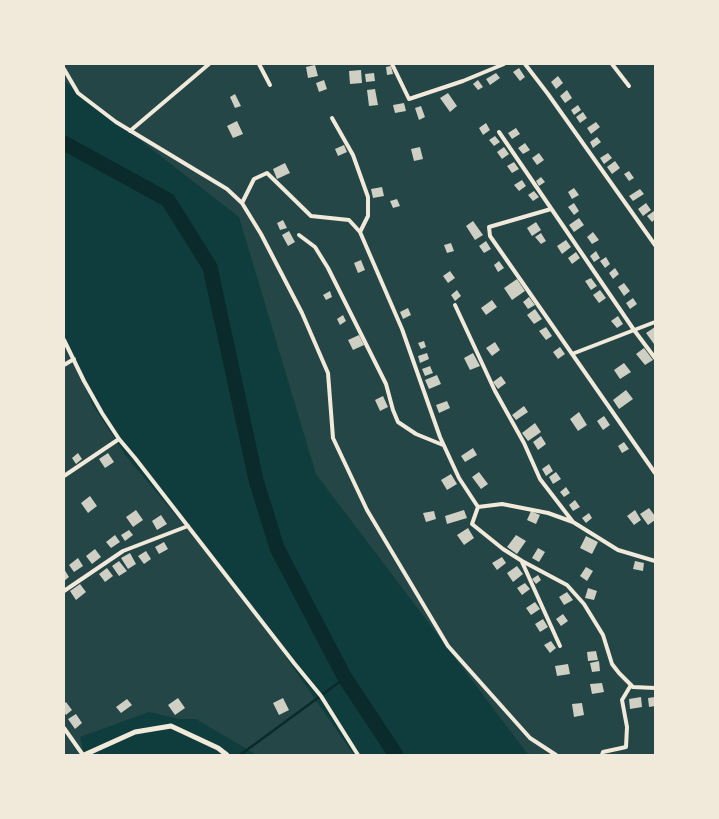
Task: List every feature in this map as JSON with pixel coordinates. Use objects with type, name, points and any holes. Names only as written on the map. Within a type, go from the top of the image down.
[{"type":"street","points":[[130,131],[209,64]]},
{"type":"street","points":[[259,64],[270,85]]},
{"type":"street","points":[[392,64],[409,100],[463,81],[504,64]]},
{"type":"street","points":[[525,64],[553,100],[655,245]]},
{"type":"street","points":[[612,64],[630,86]]},
{"type":"street","points":[[64,68],[78,93],[116,122],[227,189],[242,203],[261,234],[302,313],[328,373],[333,438],[367,510],[448,646],[530,738],[556,755]]},
{"type":"street","points":[[332,118],[353,155],[368,197],[368,216],[360,232]]},
{"type":"street","points":[[499,132],[634,330],[655,358]]},
{"type":"street","points":[[242,203],[254,178],[267,173],[311,216],[349,220],[360,232],[402,329],[440,437],[460,478],[478,507]]},
{"type":"street","points":[[551,209],[489,227],[490,236],[655,473]]},
{"type":"street","points":[[299,235],[315,247],[328,268],[386,384],[398,422],[416,434],[444,446]]},
{"type":"street","points":[[455,305],[495,390],[524,443],[540,479],[574,522]]},
{"type":"street","points":[[572,354],[655,322]]},
{"type":"street","points":[[64,340],[84,381],[119,439],[328,705],[358,755]]},
{"type":"street","points":[[64,365],[74,359]]},
{"type":"street","points":[[64,476],[119,439]]},
{"type":"street","points":[[478,507],[502,504],[548,513],[574,522],[618,550],[655,561]]},
{"type":"street","points":[[478,507],[472,524],[503,549],[567,585],[584,604],[603,635],[612,664],[619,673],[633,687],[655,688]]},
{"type":"street","points":[[64,591],[124,551],[188,526]]},
{"type":"street","points":[[522,561],[560,646]]},
{"type":"street","points":[[602,755],[603,752],[626,747],[627,727],[622,700],[631,685]]},
{"type":"street","points":[[64,728],[84,755],[135,732],[171,726],[218,748],[227,755]]},
{"type":"shaded area","points":[[64,64],[655,64],[655,755],[532,755],[527,753],[316,474],[239,217],[64,81]]},
{"type":"shaded area","points":[[64,334],[92,404],[126,456],[242,594],[354,755],[257,755],[196,719],[179,719],[149,712],[80,737],[84,755],[64,755]]},
{"type":"building","points":[[315,65],[318,76],[308,78],[306,67]]},
{"type":"building","points":[[391,66],[393,74],[387,75],[386,67]]},
{"type":"building","points":[[519,68],[525,77],[520,81],[513,72]]},
{"type":"building","points":[[361,70],[362,83],[350,84],[349,71]]},
{"type":"building","points":[[374,73],[375,81],[366,82],[365,74]]},
{"type":"building","points":[[496,73],[500,78],[490,85],[486,79]]},
{"type":"building","points":[[558,76],[563,83],[556,89],[551,82]]},
{"type":"building","points":[[324,80],[327,89],[319,92],[316,83]]},
{"type":"building","points":[[478,80],[483,87],[478,90],[473,84]]},
{"type":"building","points":[[375,89],[378,105],[369,106],[367,90]]},
{"type":"building","points":[[567,90],[572,98],[565,103],[560,96]]},
{"type":"building","points":[[448,93],[457,106],[450,112],[440,98]]},
{"type":"building","points":[[235,94],[241,106],[235,108],[230,97]]},
{"type":"building","points":[[404,103],[406,111],[395,113],[393,105]]},
{"type":"building","points":[[578,105],[581,110],[574,115],[571,110]]},
{"type":"building","points":[[421,106],[425,117],[419,120],[415,108]]},
{"type":"building","points":[[583,112],[587,118],[580,123],[576,117]]},
{"type":"building","points":[[237,121],[243,134],[233,138],[227,126]]},
{"type":"building","points":[[596,122],[600,127],[591,134],[587,128]]},
{"type":"building","points":[[486,123],[490,130],[483,135],[479,128]]},
{"type":"building","points":[[516,128],[520,134],[512,139],[508,133]]},
{"type":"building","points":[[495,136],[500,142],[494,146],[489,140]]},
{"type":"building","points":[[597,137],[601,142],[593,148],[590,142]]},
{"type":"building","points":[[525,143],[530,150],[523,154],[518,148]]},
{"type":"building","points":[[344,145],[347,152],[338,156],[335,149]]},
{"type":"building","points":[[420,147],[423,159],[414,161],[411,149]]},
{"type":"building","points":[[504,147],[509,154],[502,159],[497,152]]},
{"type":"building","points":[[539,153],[544,160],[537,165],[532,158]]},
{"type":"building","points":[[608,153],[612,158],[604,164],[600,158]]},
{"type":"building","points":[[615,161],[620,168],[612,174],[607,167]]},
{"type":"building","points":[[514,162],[519,169],[512,173],[507,166]]},
{"type":"building","points":[[285,163],[290,173],[277,179],[273,169]]},
{"type":"building","points":[[629,171],[634,178],[629,181],[624,174]]},
{"type":"building","points":[[541,177],[545,182],[539,186],[536,181]]},
{"type":"building","points":[[522,180],[526,186],[519,191],[514,185]]},
{"type":"building","points":[[382,187],[384,196],[373,198],[371,189]]},
{"type":"building","points":[[574,188],[579,195],[572,199],[568,192]]},
{"type":"building","points":[[640,189],[644,194],[633,201],[629,196]]},
{"type":"building","points":[[534,191],[539,197],[533,201],[528,195]]},
{"type":"building","points":[[397,199],[400,206],[393,208],[390,201]]},
{"type":"building","points":[[574,203],[579,211],[574,215],[568,207]]},
{"type":"building","points":[[646,203],[651,210],[643,216],[638,209]]},
{"type":"building","points":[[654,211],[655,219],[652,222],[647,216]]},
{"type":"building","points":[[579,218],[584,225],[574,232],[569,225]]},
{"type":"building","points":[[283,220],[287,228],[280,230],[277,223]]},
{"type":"building","points":[[473,221],[483,235],[475,240],[466,226]]},
{"type":"building","points":[[536,222],[541,230],[532,236],[527,228]]},
{"type":"building","points":[[289,231],[295,242],[288,246],[282,235]]},
{"type":"building","points":[[593,232],[599,240],[592,244],[587,237]]},
{"type":"building","points":[[541,233],[546,241],[541,244],[535,237]]},
{"type":"building","points":[[566,240],[571,247],[562,254],[557,246]]},
{"type":"building","points":[[486,241],[491,249],[484,253],[479,246]]},
{"type":"building","points":[[451,243],[454,251],[447,253],[444,245]]},
{"type":"building","points":[[596,251],[600,258],[594,262],[590,256]]},
{"type":"building","points":[[576,252],[580,258],[572,264],[568,258]]},
{"type":"building","points":[[606,257],[610,264],[605,268],[600,261]]},
{"type":"building","points":[[361,260],[365,270],[358,273],[354,263]]},
{"type":"building","points":[[499,261],[504,268],[498,272],[494,265]]},
{"type":"building","points":[[615,268],[619,274],[613,279],[609,273]]},
{"type":"building","points":[[450,271],[455,278],[448,283],[443,276]]},
{"type":"building","points":[[591,278],[597,286],[591,290],[585,281]]},
{"type":"building","points":[[517,279],[525,291],[512,300],[504,288]]},
{"type":"building","points":[[624,283],[630,291],[624,296],[618,287]]},
{"type":"building","points":[[457,290],[461,296],[455,301],[451,295]]},
{"type":"building","points":[[600,290],[606,298],[599,303],[593,295]]},
{"type":"building","points":[[330,291],[332,297],[326,300],[323,295]]},
{"type":"building","points":[[529,297],[535,305],[528,309],[523,302]]},
{"type":"building","points":[[633,298],[637,304],[630,309],[626,303]]},
{"type":"building","points":[[492,300],[497,307],[486,315],[481,308]]},
{"type":"building","points":[[408,308],[411,315],[403,319],[400,312]]},
{"type":"building","points":[[535,309],[542,319],[534,324],[527,315]]},
{"type":"building","points":[[343,315],[346,321],[340,325],[337,319]]},
{"type":"building","points":[[618,316],[623,324],[617,328],[611,321]]},
{"type":"building","points":[[546,327],[552,336],[546,340],[539,331]]},
{"type":"building","points":[[655,327],[655,343],[654,344],[646,333]]},
{"type":"building","points":[[359,335],[364,345],[353,350],[348,340]]},
{"type":"building","points":[[424,341],[426,347],[421,349],[418,343]]},
{"type":"building","points":[[495,342],[500,350],[492,356],[486,348]]},
{"type":"building","points":[[560,347],[565,354],[558,359],[553,352]]},
{"type":"building","points":[[644,348],[653,360],[645,365],[636,354]]},
{"type":"building","points":[[427,353],[429,359],[420,363],[418,356]]},
{"type":"building","points":[[473,353],[480,366],[470,370],[464,358]]},
{"type":"building","points":[[624,363],[631,372],[620,379],[614,370]]},
{"type":"building","points":[[430,366],[433,373],[425,376],[422,369]]},
{"type":"building","points":[[437,375],[441,384],[429,389],[425,380]]},
{"type":"building","points":[[501,376],[506,383],[498,389],[493,382]]},
{"type":"building","points":[[626,390],[633,399],[619,409],[613,400]]},
{"type":"building","points":[[383,396],[388,407],[380,411],[375,400]]},
{"type":"building","points":[[447,401],[450,408],[439,413],[436,405]]},
{"type":"building","points":[[524,406],[528,412],[516,420],[512,415]]},
{"type":"building","points":[[579,412],[587,425],[578,431],[570,419]]},
{"type":"building","points":[[604,416],[610,425],[603,430],[597,421]]},
{"type":"building","points":[[535,423],[541,432],[528,441],[522,433]]},
{"type":"building","points":[[541,436],[546,444],[538,450],[533,442]]},
{"type":"building","points":[[624,442],[629,449],[622,453],[618,446]]},
{"type":"building","points":[[473,448],[477,455],[465,462],[461,456]]},
{"type":"building","points":[[78,453],[82,459],[76,464],[72,458]]},
{"type":"building","points":[[108,453],[114,462],[105,468],[99,459]]},
{"type":"building","points":[[549,464],[553,471],[546,476],[542,469]]},
{"type":"building","points":[[479,472],[488,484],[481,489],[472,477]]},
{"type":"building","points":[[556,472],[561,479],[553,484],[549,477]]},
{"type":"building","points":[[451,474],[457,484],[447,490],[441,480]]},
{"type":"building","points":[[566,487],[570,493],[564,497],[560,492]]},
{"type":"building","points":[[90,496],[97,506],[88,513],[81,503]]},
{"type":"building","points":[[575,500],[580,507],[573,511],[569,505]]},
{"type":"building","points":[[649,508],[655,516],[655,520],[648,525],[640,514]]},
{"type":"building","points":[[136,510],[143,520],[133,527],[126,517]]},
{"type":"building","points":[[464,510],[467,518],[447,524],[445,516]]},
{"type":"building","points":[[635,510],[641,520],[634,525],[627,516]]},
{"type":"building","points":[[434,511],[436,519],[426,522],[423,513]]},
{"type":"building","points":[[531,511],[540,515],[536,524],[527,520]]},
{"type":"building","points":[[589,513],[592,518],[586,523],[582,518]]},
{"type":"building","points":[[161,515],[167,524],[157,530],[152,521]]},
{"type":"building","points":[[468,528],[474,538],[464,545],[457,535]]},
{"type":"building","points":[[129,530],[133,535],[125,541],[121,535]]},
{"type":"building","points":[[115,535],[120,542],[111,548],[106,542]]},
{"type":"building","points":[[516,535],[526,541],[517,554],[507,547]]},
{"type":"building","points":[[586,536],[598,542],[592,554],[580,548]]},
{"type":"building","points":[[164,542],[168,549],[159,554],[155,547]]},
{"type":"building","points":[[538,548],[545,552],[539,562],[532,558]]},
{"type":"building","points":[[95,549],[101,557],[92,564],[86,556]]},
{"type":"building","points":[[146,551],[151,559],[144,564],[138,556]]},
{"type":"building","points":[[130,553],[136,564],[128,569],[121,558]]},
{"type":"building","points":[[502,557],[506,563],[497,570],[492,563]]},
{"type":"building","points":[[78,558],[83,566],[74,572],[69,565]]},
{"type":"building","points":[[119,561],[127,571],[119,576],[112,566]]},
{"type":"building","points":[[635,561],[644,563],[643,571],[633,569]]},
{"type":"building","points":[[517,566],[523,574],[513,582],[507,573]]},
{"type":"building","points":[[586,567],[593,571],[587,581],[580,576]]},
{"type":"building","points":[[107,568],[113,576],[105,582],[99,574]]},
{"type":"building","points":[[64,569],[69,577],[64,581]]},
{"type":"building","points":[[538,575],[541,580],[536,584],[532,579]]},
{"type":"building","points":[[525,583],[530,589],[522,595],[517,588]]},
{"type":"building","points":[[80,584],[86,592],[76,600],[70,591]]},
{"type":"building","points":[[588,588],[597,591],[594,600],[585,598]]},
{"type":"building","points":[[567,592],[573,600],[564,605],[559,597]]},
{"type":"building","points":[[535,602],[540,609],[531,615],[526,608]]},
{"type":"building","points":[[563,614],[568,621],[561,626],[556,619]]},
{"type":"building","points":[[543,619],[548,627],[540,632],[535,624]]},
{"type":"building","points":[[551,641],[556,648],[550,653],[544,645]]},
{"type":"building","points":[[596,651],[598,660],[588,661],[587,652]]},
{"type":"building","points":[[599,661],[600,671],[592,672],[590,663]]},
{"type":"building","points":[[568,664],[570,674],[557,676],[555,666]]},
{"type":"building","points":[[602,683],[604,692],[592,694],[590,684]]},
{"type":"building","points":[[641,697],[642,707],[630,709],[629,699]]},
{"type":"building","points":[[655,697],[655,706],[649,707],[648,698]]},
{"type":"building","points":[[178,698],[185,708],[175,715],[168,705]]},
{"type":"building","points":[[283,698],[289,710],[279,715],[273,703]]},
{"type":"building","points":[[127,699],[132,705],[121,713],[116,707]]},
{"type":"building","points":[[66,702],[72,710],[66,715],[64,712],[64,704]]},
{"type":"building","points":[[582,703],[584,715],[574,717],[572,704]]},
{"type":"building","points":[[76,714],[82,723],[75,729],[68,719]]},
{"type":"waterway","points":[[64,143],[168,200],[210,267],[256,480],[277,548],[345,678],[396,755]]},
{"type":"waterway","points":[[240,755],[345,678]]}]
